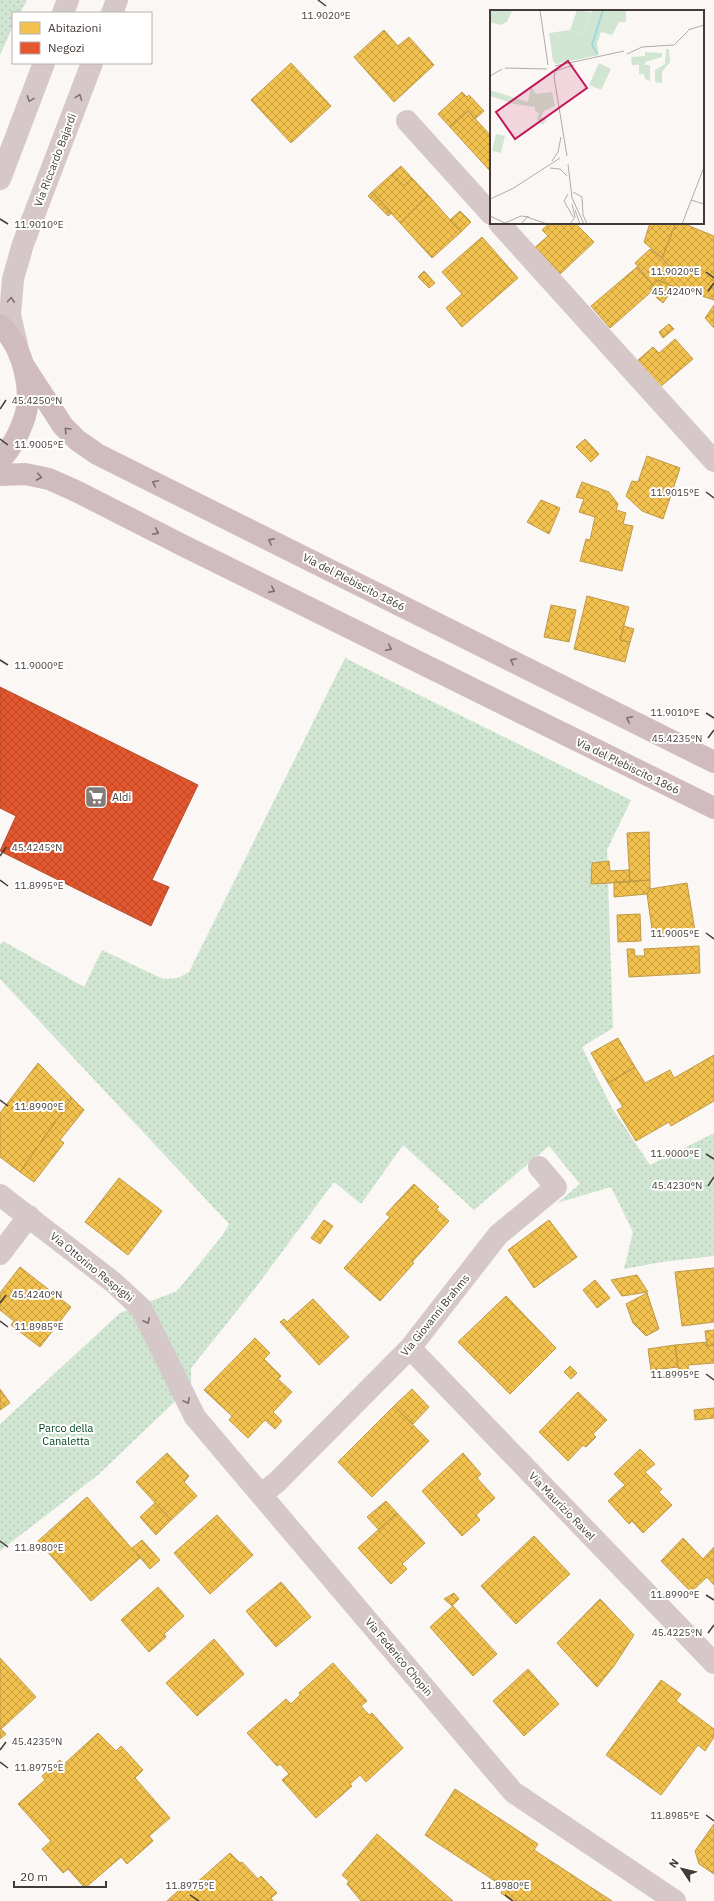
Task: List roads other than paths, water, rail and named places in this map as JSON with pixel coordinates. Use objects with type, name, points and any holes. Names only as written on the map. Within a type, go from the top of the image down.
[{"type":"main road","name":"Via del Plebiscito 1866","points":[[0,325],[63,426],[77,440],[97,454],[714,762]]},
{"type":"main road","points":[[0,461],[13,446],[24,421],[28,393],[21,359]]},
{"type":"main road","name":"Via del Plebiscito 1866","points":[[0,475],[25,474],[49,479],[76,491],[227,568],[714,808]]},
{"type":"street","points":[[63,12],[68,0]]},
{"type":"street","points":[[112,12],[117,0]]},
{"type":"street","points":[[0,179],[44,64]]},
{"type":"street","name":"Via Riccardo Bajardi","points":[[21,359],[10,315],[13,280],[23,244],[92,64]]},
{"type":"street","points":[[407,121],[490,213]]},
{"type":"street","points":[[500,224],[714,461]]},
{"type":"street","name":"Via Giovanni Brahms","points":[[261,1495],[278,1481],[410,1348],[498,1235],[556,1187],[539,1167]]},
{"type":"street","name":"Via Ottorino Respighi","points":[[0,1195],[113,1282],[141,1308],[169,1366]]},
{"type":"street","points":[[0,1254],[29,1216]]},
{"type":"street","name":"Via Maurizio Ravel","points":[[410,1348],[714,1663]]},
{"type":"street","name":"Via Federico Chopin","points":[[169,1366],[195,1417],[513,1792],[675,1901]]},
{"type":"place","name":"Aldi","points":[[96,797]]},
{"type":"park label","name":"Parco della Canaletta","points":[[66,1434]]}]
